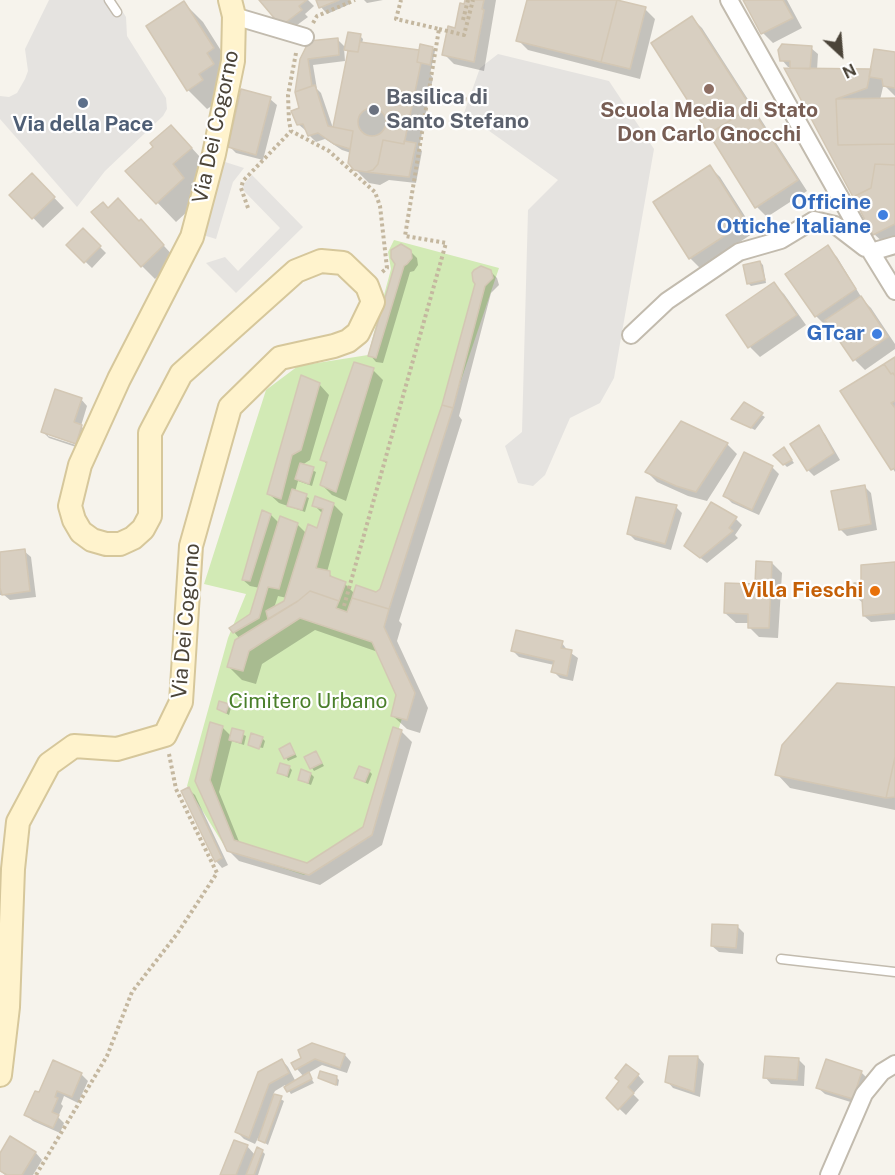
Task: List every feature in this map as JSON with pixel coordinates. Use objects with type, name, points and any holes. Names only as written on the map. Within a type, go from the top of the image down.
[{"type":"street","points":[[729,0],[895,291]]},
{"type":"street","points":[[232,8],[305,37]]},
{"type":"street","name":"Via Dei Cogorno","points":[[165,735],[181,702],[191,546],[230,407],[280,358],[348,341],[358,333],[373,302],[367,286],[343,263],[321,261],[296,271],[181,374],[150,434],[150,516],[143,529],[133,538],[120,544],[106,544],[92,540],[81,532],[70,506],[80,465],[119,379],[192,237],[214,154],[233,61],[232,8]]},
{"type":"street","points":[[631,335],[667,301],[739,252],[781,240],[814,220],[836,225],[871,252]]},
{"type":"street","points":[[871,252],[895,245]]},
{"type":"street","points":[[0,1075],[8,1007],[13,869],[18,822],[49,764],[74,746],[117,749],[165,735]]},
{"type":"street","points":[[829,1175],[864,1095],[882,1072],[895,1064]]},
{"type":"lane","points":[[109,0],[117,12]]},
{"type":"lane","points":[[781,959],[895,972]]},
{"type":"path","points":[[291,131],[288,94],[297,47],[317,16],[355,0]]},
{"type":"path","points":[[401,0],[396,19],[464,35],[471,0]]},
{"type":"path","points":[[463,20],[471,0]]},
{"type":"path","points":[[344,606],[446,243],[405,236],[439,29]]},
{"type":"path","points":[[428,93],[482,102]]},
{"type":"path","points":[[291,131],[329,151],[375,192],[380,206],[387,268],[367,286]]},
{"type":"path","points":[[248,208],[241,188],[243,181],[291,131]]},
{"type":"path","points":[[36,1175],[107,1056],[132,992],[177,934],[217,873],[176,789],[165,735]]},
{"type":"green space","name":"Cimitero Urbano","points":[[394,240],[499,268],[379,623],[410,693],[365,836],[304,875],[227,850],[187,786],[228,638],[246,594],[204,584],[266,390],[298,366],[368,355],[391,269],[388,252]]},
{"type":"shaded area","name":"Via della Pace","points":[[49,0],[115,0],[126,17],[127,36],[166,98],[167,109],[163,116],[105,171],[77,207],[0,119],[0,96],[9,97],[17,93],[25,79],[28,71],[25,49]]},
{"type":"shaded area","points":[[498,54],[609,81],[654,149],[614,378],[600,403],[570,418],[545,475],[533,486],[518,483],[505,446],[522,432],[528,210],[558,180],[464,113],[480,68]]},
{"type":"shaded area","points":[[222,161],[244,168],[233,182],[216,239],[203,235]]},
{"type":"shaded area","points":[[252,175],[303,227],[236,293],[206,263],[225,257],[238,271],[280,228],[244,191],[243,185]]},
{"type":"building","points":[[259,0],[307,0],[299,6],[302,10],[281,26]]},
{"type":"building","points":[[316,0],[339,0],[319,8]]},
{"type":"building","points":[[465,0],[484,0],[474,62],[442,55],[448,26],[455,28],[460,3],[464,4]]},
{"type":"building","points":[[527,0],[617,0],[601,62],[516,41]]},
{"type":"building","points":[[617,0],[646,7],[630,69],[601,62]]},
{"type":"building","points":[[743,0],[783,0],[793,18],[761,34]]},
{"type":"building","points":[[184,1],[214,48],[207,53],[214,64],[199,74],[203,80],[187,91],[146,26]]},
{"type":"building","name":"Scuola Media di Stato Don Carlo Gnocchi","points":[[692,16],[751,107],[709,134],[651,43]]},
{"type":"building","points":[[348,32],[361,34],[358,52],[344,50]]},
{"type":"building","points":[[338,38],[339,55],[308,59],[312,86],[295,92],[300,59],[309,41]]},
{"type":"building","name":"Basilica di Santo Stefano","points":[[360,42],[419,50],[417,62],[421,63],[404,144],[383,140],[378,164],[373,170],[366,172],[354,170],[348,163],[353,131],[333,127],[348,51],[358,52]]},
{"type":"building","points":[[420,44],[433,47],[430,65],[417,62]]},
{"type":"building","points":[[782,44],[812,46],[810,69],[790,68],[790,61],[780,61],[778,50]]},
{"type":"building","points":[[874,49],[895,52],[895,88],[883,86],[882,79],[869,77]]},
{"type":"building","points":[[784,68],[871,69],[867,88],[836,99],[838,145],[895,144],[895,165],[875,164],[871,188],[853,197]]},
{"type":"building","points":[[315,85],[328,126],[353,131],[350,149],[334,144],[318,133],[308,136],[303,124],[297,125],[291,111],[299,108],[295,92]]},
{"type":"building","points":[[241,89],[271,97],[256,155],[228,147]]},
{"type":"building","points":[[895,98],[895,144],[838,145],[836,99]]},
{"type":"building","points":[[751,107],[798,180],[755,208],[709,134]]},
{"type":"building","points":[[372,108],[382,112],[386,122],[382,132],[372,136],[362,132],[358,122],[362,112]]},
{"type":"building","points":[[171,125],[192,148],[173,164],[184,178],[156,204],[125,171],[153,147],[150,143]]},
{"type":"building","points":[[383,140],[404,144],[404,141],[416,143],[409,177],[366,172],[373,170],[378,164]]},
{"type":"building","points":[[875,164],[895,165],[895,224],[873,235],[853,197],[871,188]]},
{"type":"building","points":[[710,165],[746,222],[689,259],[653,202]]},
{"type":"building","points":[[32,173],[55,197],[32,219],[9,195]]},
{"type":"building","points":[[118,198],[164,245],[141,267],[91,212],[103,202],[108,208]]},
{"type":"building","points":[[83,228],[101,246],[84,263],[66,245]]},
{"type":"building","points":[[401,244],[411,250],[412,258],[404,266],[376,358],[368,356],[395,264],[391,258],[391,250]]},
{"type":"building","points":[[828,245],[856,289],[815,317],[785,274]]},
{"type":"building","points":[[760,261],[765,280],[747,284],[743,265]]},
{"type":"building","points":[[481,266],[491,270],[493,278],[485,286],[453,408],[442,405],[475,284],[472,273]]},
{"type":"building","points":[[774,282],[797,315],[748,348],[726,315]]},
{"type":"building","points":[[861,296],[888,337],[853,361],[825,320]]},
{"type":"building","points":[[895,357],[895,376],[884,364]]},
{"type":"building","points":[[354,362],[374,368],[336,492],[320,485],[327,462],[320,460]]},
{"type":"building","points":[[884,364],[895,376],[895,401],[891,403],[895,408],[895,468],[891,470],[840,391]]},
{"type":"building","points":[[301,375],[320,383],[301,450],[292,455],[281,499],[267,494]]},
{"type":"building","points":[[55,389],[82,398],[74,422],[82,425],[76,444],[41,432]]},
{"type":"building","points":[[744,402],[763,413],[751,428],[731,419]]},
{"type":"building","points":[[442,405],[453,408],[389,609],[352,598],[356,585],[376,592],[380,589]]},
{"type":"building","points":[[681,421],[728,443],[696,492],[645,472]]},
{"type":"building","points":[[819,425],[834,453],[807,471],[790,444]]},
{"type":"building","points":[[784,447],[792,460],[783,465],[773,455]]},
{"type":"building","points":[[744,452],[773,466],[752,510],[723,496]]},
{"type":"building","points":[[300,463],[314,467],[309,484],[295,479]]},
{"type":"building","points":[[865,485],[871,524],[839,530],[831,491]]},
{"type":"building","points":[[292,489],[307,494],[302,510],[287,506]]},
{"type":"building","points":[[315,496],[334,503],[316,568],[330,571],[330,576],[346,582],[339,601],[310,591],[268,619],[266,611],[284,601],[308,524],[317,528],[323,509],[312,506]]},
{"type":"building","points":[[636,497],[677,505],[665,544],[627,534]]},
{"type":"building","points":[[711,502],[737,517],[729,528],[733,531],[700,558],[684,546]]},
{"type":"building","points":[[262,510],[271,514],[250,581],[242,580]]},
{"type":"building","points":[[280,516],[298,523],[279,589],[268,587],[259,618],[233,633],[229,628],[250,614]]},
{"type":"building","points":[[25,549],[30,591],[2,595],[0,552]]},
{"type":"building","points":[[756,561],[772,562],[769,628],[748,628],[748,614],[724,613],[725,583],[755,584]]},
{"type":"building","name":"Villa Fieschi","points":[[895,562],[895,613],[863,616],[862,598],[854,598],[854,583],[861,583],[861,565]]},
{"type":"building","points":[[310,591],[339,601],[336,608],[347,612],[352,598],[389,609],[384,627],[415,693],[407,720],[391,716],[396,695],[372,642],[300,618],[249,651],[243,671],[227,667],[235,640],[298,601]]},
{"type":"building","points":[[516,630],[563,641],[561,648],[572,650],[567,676],[551,672],[554,661],[511,651]]},
{"type":"building","points":[[837,683],[895,687],[895,757],[886,798],[775,775],[782,745]]},
{"type":"building","points":[[219,701],[229,704],[226,713],[217,709]]},
{"type":"building","points":[[210,722],[223,726],[210,780],[234,840],[307,863],[363,827],[393,727],[402,730],[372,835],[309,875],[227,851],[195,781]]},
{"type":"building","points":[[232,728],[244,731],[241,743],[229,740]]},
{"type":"building","points":[[251,733],[263,737],[259,749],[248,745]]},
{"type":"building","points":[[290,743],[295,754],[284,759],[279,749]]},
{"type":"building","points":[[316,751],[322,763],[310,769],[304,757]]},
{"type":"building","points":[[895,757],[895,797],[886,798]]},
{"type":"building","points":[[280,763],[290,766],[287,776],[277,773]]},
{"type":"building","points":[[359,766],[370,770],[365,782],[354,778]]},
{"type":"building","points":[[301,769],[311,773],[308,783],[298,780]]},
{"type":"building","points":[[189,787],[222,858],[215,862],[181,791]]},
{"type":"building","points":[[712,924],[738,925],[736,948],[711,946]]},
{"type":"building","points":[[312,1043],[345,1054],[340,1068],[315,1059],[295,1070],[291,1063],[301,1058],[298,1050]]},
{"type":"building","points":[[669,1056],[698,1056],[694,1092],[665,1082]]},
{"type":"building","points":[[765,1056],[799,1058],[797,1080],[763,1078]]},
{"type":"building","points":[[282,1059],[289,1073],[269,1084],[249,1138],[235,1132],[258,1072]]},
{"type":"building","points":[[826,1059],[862,1071],[853,1099],[816,1088]]},
{"type":"building","points":[[53,1060],[82,1073],[72,1097],[57,1091],[55,1097],[58,1098],[52,1112],[59,1115],[53,1128],[24,1115],[35,1091],[39,1092]]},
{"type":"building","points":[[626,1064],[639,1074],[628,1087],[634,1093],[618,1110],[606,1098],[619,1081],[615,1078]]},
{"type":"building","points":[[320,1071],[337,1076],[336,1085],[318,1078]]},
{"type":"building","points":[[309,1072],[312,1079],[287,1092],[284,1087]]},
{"type":"building","points":[[274,1094],[282,1096],[265,1143],[258,1140]]},
{"type":"building","points":[[10,1136],[36,1152],[22,1175],[7,1175],[0,1171],[0,1153]]},
{"type":"building","points":[[234,1140],[248,1145],[236,1175],[220,1175]]},
{"type":"building","points":[[257,1147],[263,1150],[254,1175],[246,1175]]},
{"type":"place","name":"Scuola Media di Stato Don Carlo Gnocchi","points":[[709,89]]},
{"type":"place","name":"Via della Pace","points":[[83,103]]},
{"type":"place","name":"Basilica di Santo Stefano","points":[[374,110]]},
{"type":"place","name":"Officine Ottiche Italiane","points":[[883,215]]},
{"type":"place","name":"GTcar","points":[[877,334]]},
{"type":"place","name":"Villa Fieschi","points":[[875,591]]}]
